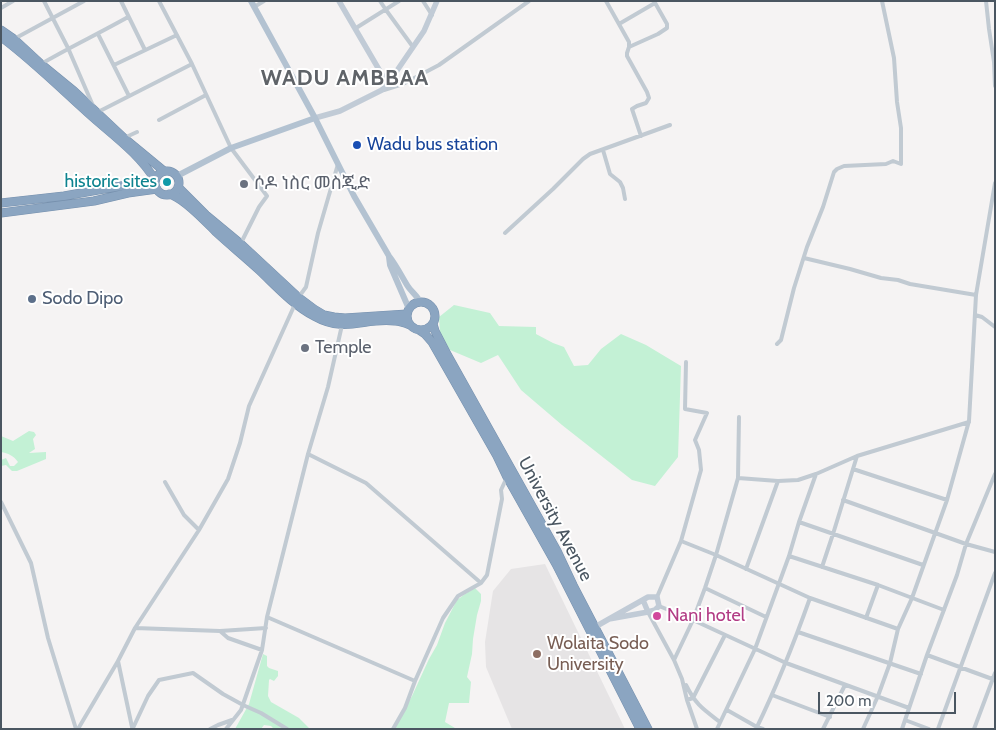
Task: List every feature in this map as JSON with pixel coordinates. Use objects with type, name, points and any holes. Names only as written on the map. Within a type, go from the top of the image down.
[{"type":"highway","points":[[1,30],[42,64],[144,164],[155,180],[157,189],[162,193],[174,195],[239,247]]},
{"type":"highway","points":[[1,37],[164,171],[171,172],[177,176],[179,181],[178,187],[173,193],[169,194]]},
{"type":"highway","points":[[155,180],[158,174],[164,171]]},
{"type":"highway","points":[[1,203],[64,196],[155,180]]},
{"type":"highway","points":[[178,187],[312,315],[323,321],[342,325],[383,320],[396,321],[419,330],[429,328],[433,324],[435,319],[434,309],[425,302],[416,303],[408,312],[410,325]]},
{"type":"highway","points":[[1,213],[94,201],[157,189]]},
{"type":"highway","points":[[296,300],[324,315],[334,317],[345,318],[408,312]]},
{"type":"highway","name":"University Avenue","points":[[433,324],[444,349],[511,475],[640,729]]},
{"type":"highway","name":"University Avenue","points":[[419,330],[432,342],[440,354],[497,456],[511,475],[557,552],[648,729]]},
{"type":"main road","points":[[339,1],[380,73],[388,83]]},
{"type":"main road","points":[[177,176],[231,148],[340,111],[382,90],[424,31],[437,1]]},
{"type":"main road","points":[[253,4],[315,118],[354,196],[408,288],[417,295],[420,302]]},
{"type":"main road","points":[[389,256],[390,265],[408,312]]},
{"type":"main road","points":[[595,627],[609,619],[643,600],[648,597],[656,597],[659,606],[655,610],[609,619]]},
{"type":"main road","points":[[643,600],[648,612]]},
{"type":"street","points":[[2,1],[3,7],[12,1]]},
{"type":"street","points":[[44,1],[68,48],[94,114],[192,64]]},
{"type":"street","points":[[14,39],[84,1]]},
{"type":"street","points":[[121,1],[145,50]]},
{"type":"street","points":[[160,1],[231,148],[267,196],[239,247]]},
{"type":"street","points":[[253,4],[264,1]]},
{"type":"street","points":[[380,1],[413,46]]},
{"type":"street","points":[[356,28],[399,1]]},
{"type":"street","points":[[423,1],[432,15]]},
{"type":"street","points":[[382,90],[403,84],[439,65],[529,1]]},
{"type":"street","points":[[606,1],[629,42],[626,53],[649,98],[646,103],[632,110],[640,136]]},
{"type":"street","points":[[778,344],[781,340],[794,288],[804,258],[833,175],[837,169],[844,166],[886,164],[893,161],[901,164],[901,128],[894,58],[882,1]]},
{"type":"street","points":[[986,1],[994,62],[995,86]]},
{"type":"street","points":[[619,24],[654,2],[667,24],[667,28],[658,34],[629,47]]},
{"type":"street","points":[[42,64],[68,48],[128,17]]},
{"type":"street","points":[[98,34],[129,96]]},
{"type":"street","points":[[114,65],[176,35]]},
{"type":"street","points":[[159,120],[206,95]]},
{"type":"street","points":[[505,233],[554,189],[583,159],[593,152],[670,125]]},
{"type":"street","points":[[124,138],[137,132]]},
{"type":"street","points":[[603,150],[610,174],[620,182],[625,199]]},
{"type":"street","points":[[77,729],[118,661],[135,628],[199,530],[228,479],[240,443],[249,406],[296,300],[306,287],[318,233],[338,164]]},
{"type":"street","points":[[863,729],[878,696],[890,663],[898,629],[912,598],[935,533],[969,422],[976,295],[995,183]]},
{"type":"street","points":[[804,258],[881,278],[976,295]]},
{"type":"street","points":[[975,315],[982,317],[995,327]]},
{"type":"street","points":[[226,729],[241,710],[262,650],[267,617],[308,454],[328,387],[342,325]]},
{"type":"street","points":[[656,597],[681,541],[701,470],[699,450],[695,440],[707,413],[685,409],[686,362]]},
{"type":"street","points":[[674,660],[693,620],[705,588],[737,484],[739,417]]},
{"type":"street","points":[[738,478],[778,481],[798,480],[857,456],[969,422]]},
{"type":"street","points":[[308,454],[366,483],[481,583]]},
{"type":"street","points":[[822,567],[857,456]]},
{"type":"street","points":[[853,469],[946,500]]},
{"type":"street","points":[[717,729],[755,649],[816,474]]},
{"type":"street","points":[[902,729],[957,575],[966,544],[995,474]]},
{"type":"street","points":[[393,729],[405,708],[443,618],[458,596],[481,583],[487,575],[502,499],[501,490],[511,475]]},
{"type":"street","points":[[746,568],[778,481]]},
{"type":"street","points":[[165,482],[184,515],[199,530]]},
{"type":"street","points":[[844,500],[966,544],[995,552]]},
{"type":"street","points":[[1,502],[31,563],[48,638],[77,729]]},
{"type":"street","points":[[799,522],[923,565]]},
{"type":"street","points":[[681,541],[746,568],[810,598],[898,629]]},
{"type":"street","points":[[789,556],[878,585],[944,610]]},
{"type":"street","points":[[938,729],[995,573]]},
{"type":"street","points":[[866,618],[878,585]]},
{"type":"street","points":[[705,588],[766,617]]},
{"type":"street","points":[[756,728],[786,663],[810,598]]},
{"type":"street","points":[[659,606],[786,663],[909,708]]},
{"type":"street","points":[[648,612],[693,698],[700,707],[720,722]]},
{"type":"street","points":[[267,617],[415,681]]},
{"type":"street","points":[[135,628],[220,631],[266,628]]},
{"type":"street","points":[[220,631],[228,638],[262,650]]},
{"type":"street","points":[[798,632],[921,674]]},
{"type":"street","points":[[687,700],[693,698],[725,635]]},
{"type":"street","points":[[927,655],[994,679]]},
{"type":"street","points":[[118,661],[133,728]]},
{"type":"street","points":[[133,728],[158,680],[193,673],[223,694],[261,713],[287,729]]},
{"type":"street","points":[[974,729],[995,673]]},
{"type":"street","points":[[682,679],[697,729]]},
{"type":"street","points":[[823,729],[845,685]]},
{"type":"street","points":[[772,695],[830,717]]},
{"type":"street","points":[[727,710],[756,728],[763,729]]},
{"type":"street","points":[[210,729],[232,720]]},
{"type":"street","points":[[905,720],[929,729]]},
{"type":"shaded area","name":"Wolaita Sodo University","points":[[545,564],[625,729],[512,729],[486,667],[485,642],[493,591],[511,569]]},
{"type":"green space","points":[[454,305],[490,313],[499,326],[536,327],[536,334],[564,347],[574,366],[588,365],[601,349],[621,334],[646,345],[681,366],[678,457],[655,486],[632,480],[521,390],[498,355],[481,363],[450,350],[440,333],[439,317]]},
{"type":"green space","points":[[29,431],[34,432],[36,435],[33,439],[35,449],[29,453],[46,452],[46,459],[17,471],[12,471],[6,465],[1,466],[1,460],[6,458],[10,466],[14,466],[18,462],[11,455],[1,452],[1,436],[13,441]]},
{"type":"green space","points":[[475,588],[481,594],[481,601],[467,677],[471,682],[469,703],[449,703],[445,722],[455,728],[394,729],[437,645],[445,623],[457,600]]},
{"type":"green space","points":[[263,654],[267,656],[267,666],[278,671],[278,676],[274,681],[269,680],[268,696],[271,702],[299,718],[310,729],[274,729],[271,726],[264,725],[261,729],[235,729],[249,704]]},
{"type":"place","name":"Wadu bus station","points":[[357,145]]},
{"type":"place","name":"historic sites","points":[[167,182]]},
{"type":"place","name":"ሶዶ ነስር መስጂድ","points":[[244,184]]},
{"type":"place","name":"Sodo Dipo","points":[[32,299]]},
{"type":"place","name":"Temple","points":[[305,348]]},
{"type":"place","name":"Nani hotel","points":[[657,616]]},
{"type":"place","name":"Wolaita Sodo University","points":[[537,654]]},
{"type":"district","name":"WADU AMBBAA","points":[[345,79]]}]
